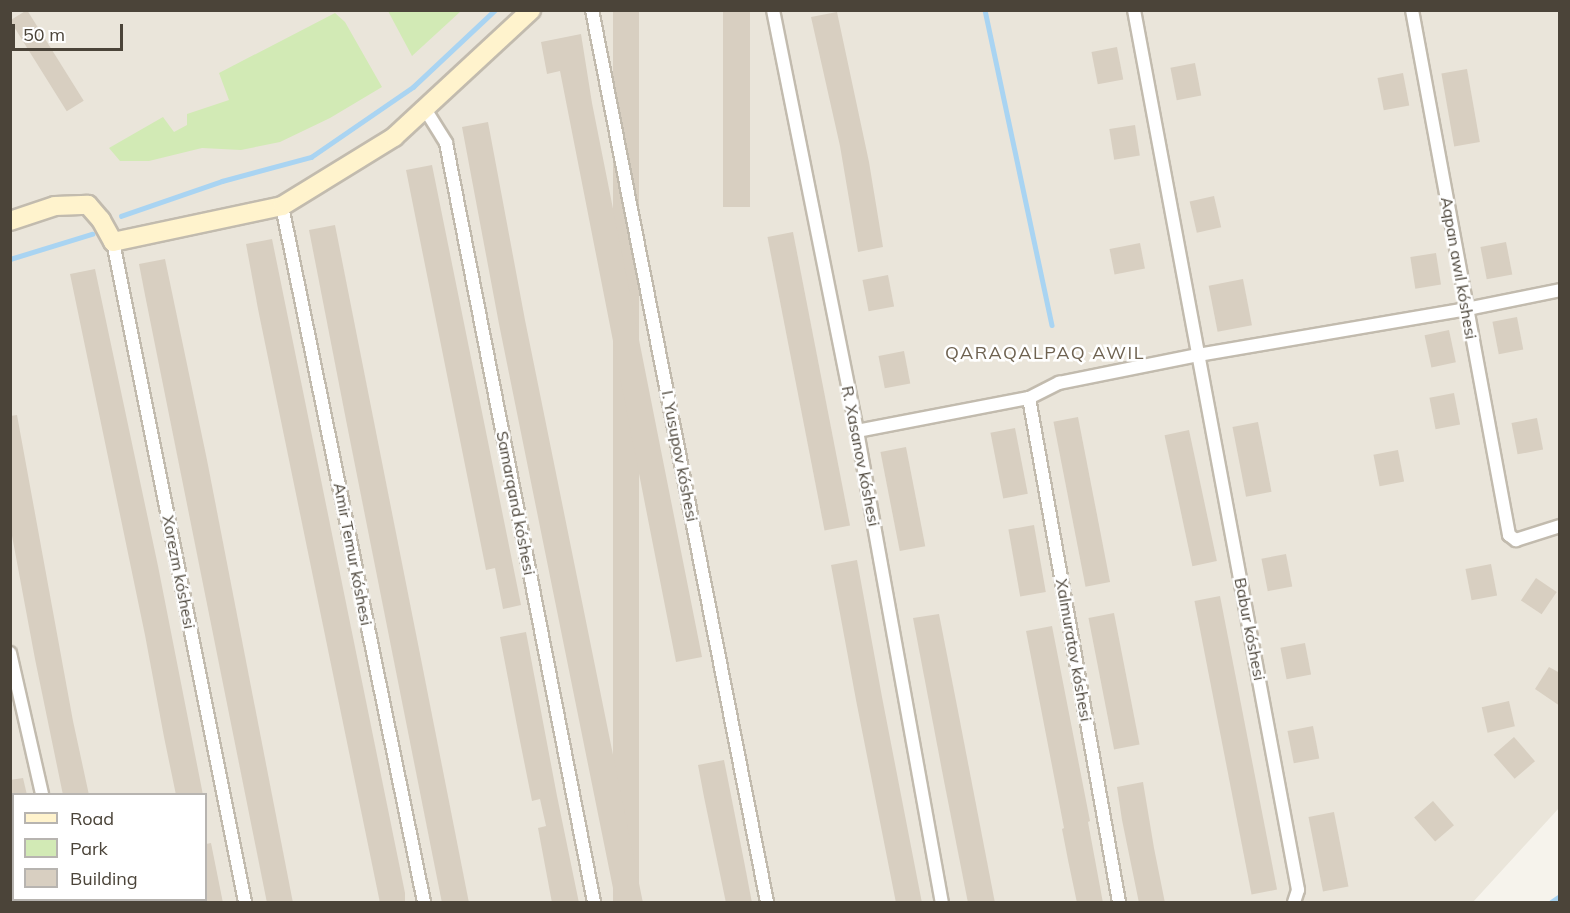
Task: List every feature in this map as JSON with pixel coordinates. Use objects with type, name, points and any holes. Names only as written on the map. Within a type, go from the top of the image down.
[{"type":"street","points":[[10,221],[55,206],[88,205],[101,220],[113,242],[282,206],[394,137],[531,10]]},
{"type":"street","name":"I. Yusupov kóshesi","points":[[592,10],[767,903]]},
{"type":"street","name":"R. Xasanov kóshesi","points":[[773,10],[857,431],[942,903]]},
{"type":"street","points":[[1134,10],[1198,355]]},
{"type":"street","name":"Aqpan awıl kóshesi","points":[[1412,10],[1506,526],[1509,535],[1516,540],[1560,526]]},
{"type":"street","name":"Samarqand kóshesi","points":[[425,109],[446,144],[594,903]]},
{"type":"street","name":"Amir Temur kóshesi","points":[[282,206],[423,903]]},
{"type":"street","name":"Xorezm kóshesi","points":[[113,242],[245,903]]},
{"type":"street","points":[[857,431],[1029,398],[1059,383],[1198,355],[1467,309],[1560,290]]},
{"type":"street","name":"Babur kóshesi","points":[[1198,355],[1298,890],[1294,903]]},
{"type":"street","name":"Xalmuratov kóshesi","points":[[1029,398],[1119,903]]},
{"type":"street","points":[[10,652],[42,793]]},
{"type":"shaded area","points":[[10,11],[1559,11],[1559,808],[1473,902],[11,902]]},
{"type":"green space","points":[[388,11],[461,11],[412,56]]},
{"type":"green space","points":[[335,13],[345,22],[382,87],[330,118],[280,142],[241,150],[202,148],[149,161],[120,161],[109,148],[163,117],[174,132],[187,125],[187,114],[229,100],[219,73]]},
{"type":"building","points":[[27,10],[84,101],[67,111],[10,21]]},
{"type":"building","points":[[613,10],[639,10],[639,902],[613,902]]},
{"type":"building","points":[[723,10],[750,10],[750,207],[723,207]]},
{"type":"building","points":[[837,12],[869,162],[883,247],[858,252],[840,146],[811,17]]},
{"type":"building","points":[[581,34],[592,103],[702,657],[676,662],[560,71],[547,74],[541,42]]},
{"type":"building","points":[[1117,47],[1123,79],[1098,84],[1091,52]]},
{"type":"building","points":[[1195,63],[1201,95],[1177,100],[1170,68]]},
{"type":"building","points":[[1467,69],[1480,142],[1454,146],[1441,74]]},
{"type":"building","points":[[1403,73],[1409,105],[1384,110],[1377,78]]},
{"type":"building","points":[[488,122],[525,320],[643,903],[616,903],[499,324],[462,127]]},
{"type":"building","points":[[1135,125],[1140,156],[1114,160],[1109,129]]},
{"type":"building","points":[[432,165],[521,605],[503,609],[495,568],[486,570],[406,170]]},
{"type":"building","points":[[1214,196],[1221,227],[1197,233],[1190,202]]},
{"type":"building","points":[[335,225],[469,903],[442,903],[347,425],[309,230]]},
{"type":"building","points":[[793,232],[850,526],[825,530],[767,237]]},
{"type":"building","points":[[272,239],[405,893],[405,903],[380,903],[258,309],[246,244]]},
{"type":"building","points":[[1506,242],[1512,274],[1487,279],[1480,247]]},
{"type":"building","points":[[1140,243],[1145,269],[1115,274],[1110,249]]},
{"type":"building","points":[[1436,253],[1441,285],[1415,289],[1410,257]]},
{"type":"building","points":[[165,259],[207,460],[293,903],[267,903],[145,295],[139,264]]},
{"type":"building","points":[[95,269],[158,566],[203,793],[176,793],[70,274]]},
{"type":"building","points":[[888,275],[894,306],[869,311],[862,280]]},
{"type":"building","points":[[1243,279],[1252,325],[1218,332],[1209,286]]},
{"type":"building","points":[[1517,317],[1523,349],[1499,354],[1492,322]]},
{"type":"building","points":[[1449,330],[1456,362],[1431,367],[1425,335]]},
{"type":"building","points":[[904,351],[910,383],[885,388],[878,356]]},
{"type":"building","points":[[1454,393],[1460,424],[1436,429],[1429,398]]},
{"type":"building","points":[[17,415],[73,721],[89,793],[63,793],[10,525],[10,416]]},
{"type":"building","points":[[1078,417],[1110,582],[1086,587],[1053,422]]},
{"type":"building","points":[[1537,418],[1543,449],[1518,454],[1511,423]]},
{"type":"building","points":[[1258,422],[1272,492],[1246,497],[1232,427]]},
{"type":"building","points":[[1015,428],[1028,494],[1003,499],[990,433]]},
{"type":"building","points":[[1189,430],[1217,561],[1192,566],[1165,435]]},
{"type":"building","points":[[906,447],[925,546],[900,551],[880,452]]},
{"type":"building","points":[[1398,450],[1404,481],[1380,486],[1373,455]]},
{"type":"building","points":[[1034,525],[1046,592],[1020,596],[1008,530]]},
{"type":"building","points":[[1286,554],[1292,586],[1268,591],[1261,559]]},
{"type":"building","points":[[857,560],[922,903],[896,903],[856,700],[831,565]]},
{"type":"building","points":[[1491,564],[1497,595],[1472,600],[1465,569]]},
{"type":"building","points":[[1536,578],[1557,592],[1542,614],[1521,600]]},
{"type":"building","points":[[1220,596],[1277,890],[1252,894],[1194,601]]},
{"type":"building","points":[[1114,613],[1140,745],[1114,749],[1088,618]]},
{"type":"building","points":[[939,614],[995,903],[968,903],[944,781],[913,618]]},
{"type":"building","points":[[1052,626],[1090,821],[1088,822],[1103,903],[1077,903],[1062,829],[1064,828],[1026,631]]},
{"type":"building","points":[[526,632],[579,903],[552,903],[538,828],[546,826],[540,799],[532,801],[519,736],[500,637]]},
{"type":"building","points":[[1305,643],[1311,674],[1287,679],[1280,648]]},
{"type":"building","points":[[1549,667],[1560,673],[1560,706],[1535,689]]},
{"type":"building","points":[[1509,701],[1515,726],[1488,733],[1482,707]]},
{"type":"building","points":[[1313,726],[1319,758],[1294,763],[1287,731]]},
{"type":"building","points":[[1514,737],[1535,761],[1515,779],[1494,755]]},
{"type":"building","points":[[724,760],[752,903],[726,903],[704,797],[698,765]]},
{"type":"building","points":[[23,778],[27,793],[10,795],[10,780]]},
{"type":"building","points":[[1143,782],[1165,903],[1139,903],[1122,820],[1117,787]]},
{"type":"building","points":[[1433,801],[1454,825],[1435,842],[1414,817]]},
{"type":"building","points":[[1334,812],[1349,887],[1323,892],[1308,817]]},
{"type":"building","points":[[211,843],[223,903],[206,903],[207,844]]},
{"type":"waterway","points":[[121,216],[222,181],[311,157],[413,87],[495,10]]},
{"type":"waterway","points":[[985,10],[1052,325]]},
{"type":"waterway","points":[[10,259],[92,234]]},
{"type":"waterway","points":[[1551,902],[1560,896]]},
{"type":"district","name":"QARAQALPAQ AWIL","points":[[1045,353]]}]
